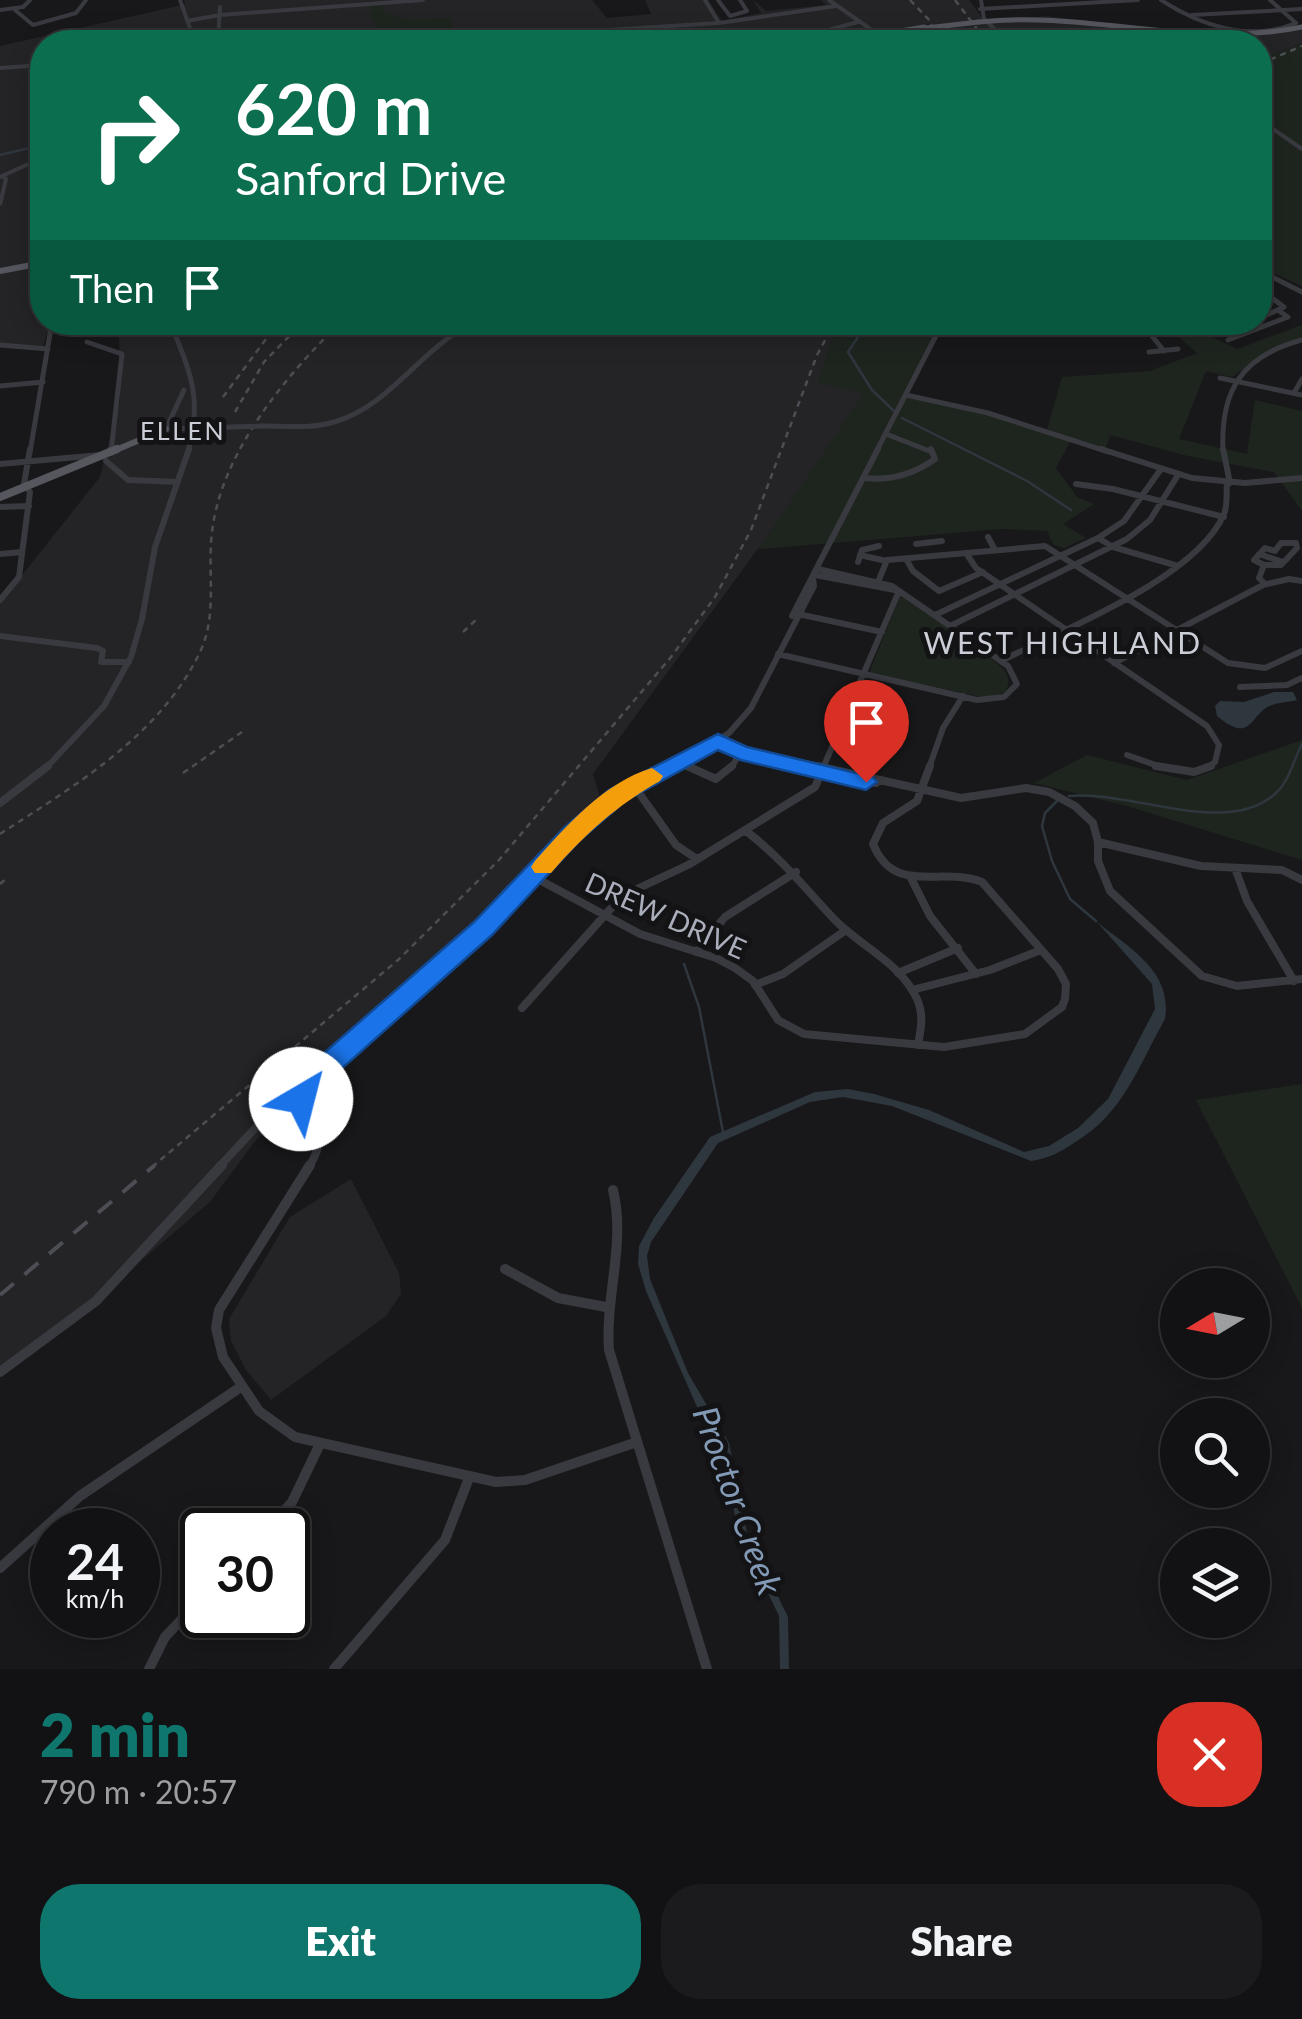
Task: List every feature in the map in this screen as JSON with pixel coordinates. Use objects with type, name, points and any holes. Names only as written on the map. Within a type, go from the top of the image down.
[{"type":"main road","points":[[909,30],[981,21],[1078,18],[1171,30]]},
{"type":"main road","points":[[1272,34],[1302,27]]},
{"type":"main road","points":[[0,270],[30,264]]},
{"type":"main road","points":[[0,498],[168,429]]},
{"type":"street","points":[[0,10],[15,10],[30,0]]},
{"type":"street","points":[[15,10],[28,24],[42,23],[76,13],[86,0]]},
{"type":"street","points":[[186,18],[423,0]]},
{"type":"street","points":[[718,23],[706,3],[719,2],[726,14],[736,14],[747,10],[740,0]]},
{"type":"street","points":[[829,0],[871,30]]},
{"type":"street","points":[[980,0],[981,21],[993,30]]},
{"type":"street","points":[[980,9],[1138,0]]},
{"type":"street","points":[[1161,0],[1222,30],[1294,25],[1296,20],[1270,0]]},
{"type":"street","points":[[180,1],[190,30]]},
{"type":"street","points":[[624,30],[718,23],[780,11],[836,6]]},
{"type":"street","points":[[219,30],[220,7]]},
{"type":"street","points":[[1188,16],[1302,8]]},
{"type":"street","points":[[736,14],[746,19]]},
{"type":"street","points":[[828,30],[858,22]]},
{"type":"street","points":[[656,27],[660,30]]},
{"type":"street","points":[[0,68],[30,66]]},
{"type":"street","points":[[1272,128],[1302,148]]},
{"type":"street","points":[[1,177],[30,164]]},
{"type":"street","points":[[0,203],[6,180],[1,177]]},
{"type":"street","points":[[1272,277],[1302,292]]},
{"type":"street","points":[[1272,313],[1284,304],[1274,297]]},
{"type":"street","points":[[1272,322],[1288,316],[1278,311]]},
{"type":"street","points":[[0,600],[13,587],[22,552],[28,506],[28,488],[24,484],[50,335]]},
{"type":"street","points":[[0,803],[74,742],[109,700],[130,662],[156,546],[178,482],[196,401],[194,383],[175,335]]},
{"type":"street","points":[[184,390],[168,429],[322,424],[352,415],[447,335]]},
{"type":"street","points":[[0,1372],[96,1301],[261,1122],[463,947],[572,834],[617,795],[718,741],[751,708],[936,335]]},
{"type":"street","points":[[1151,335],[1164,351]]},
{"type":"street","points":[[1228,340],[1238,336]]},
{"type":"street","points":[[1001,662],[1124,598],[1203,546],[1224,517],[1230,494],[1220,436],[1225,408],[1250,363],[1302,340]]},
{"type":"street","points":[[88,342],[122,354],[105,457]]},
{"type":"street","points":[[0,346],[48,349]]},
{"type":"street","points":[[1149,352],[1178,350]]},
{"type":"street","points":[[1220,378],[1298,394],[1302,379]]},
{"type":"street","points":[[0,386],[43,382]]},
{"type":"street","points":[[906,395],[988,413],[1178,474],[1229,483],[1302,478]]},
{"type":"street","points":[[864,478],[886,480],[924,467],[935,459],[931,449],[886,434]]},
{"type":"street","points":[[105,457],[128,480],[178,482]]},
{"type":"street","points":[[0,464],[105,457]]},
{"type":"street","points":[[936,615],[1098,538],[1124,521],[1161,469]]},
{"type":"street","points":[[950,626],[1141,529],[1162,504],[1178,474]]},
{"type":"street","points":[[1076,484],[1099,485],[1224,517]]},
{"type":"street","points":[[0,508],[28,506]]},
{"type":"street","points":[[988,536],[995,550]]},
{"type":"street","points":[[1098,538],[1112,547],[1178,566]]},
{"type":"street","points":[[916,544],[942,541]]},
{"type":"street","points":[[930,542],[936,556]]},
{"type":"street","points":[[1296,543],[1297,548],[1284,562],[1277,567],[1254,560],[1264,548],[1275,551],[1282,544],[1296,543]]},
{"type":"street","points":[[879,546],[866,548],[859,558],[886,562],[1044,546],[1219,659],[1241,667],[1276,665],[1300,655]]},
{"type":"street","points":[[0,554],[22,552]]},
{"type":"street","points":[[966,553],[982,572],[1216,733],[1220,746],[1217,760],[1203,770],[1179,772],[1126,755]]},
{"type":"street","points":[[1259,554],[1284,562]]},
{"type":"street","points":[[906,558],[913,570],[940,591],[982,572]]},
{"type":"street","points":[[878,582],[886,562]]},
{"type":"street","points":[[1264,565],[1258,578],[1265,584]]},
{"type":"street","points":[[776,654],[991,700],[1010,694],[1017,680],[1001,662],[897,590],[878,582],[815,574]]},
{"type":"street","points":[[815,574],[897,590]]},
{"type":"street","points":[[776,654],[814,586],[815,574]]},
{"type":"street","points":[[1114,663],[1265,584],[1302,581]]},
{"type":"street","points":[[522,1008],[630,890],[698,859],[806,795],[824,769],[897,590]]},
{"type":"street","points":[[798,614],[882,632]]},
{"type":"street","points":[[0,636],[97,648],[103,651],[101,662],[130,662]]},
{"type":"street","points":[[1240,686],[1287,685],[1302,678]]},
{"type":"street","points":[[963,696],[943,728],[912,807],[877,830],[873,844],[882,862],[911,878],[918,905],[976,974]]},
{"type":"street","points":[[718,741],[738,750],[866,782],[970,799],[1026,788],[1049,792],[1075,806],[1093,823],[1099,866],[1110,892],[1200,976],[1234,987],[1298,980],[1248,901],[1235,868]]},
{"type":"street","points":[[682,762],[704,776],[720,778],[738,750]]},
{"type":"street","points":[[634,786],[651,806],[668,839],[678,850],[698,859]]},
{"type":"street","points":[[746,831],[796,872],[846,930],[866,942],[912,990],[923,1029],[918,1045]]},
{"type":"street","points":[[1098,842],[1172,861],[1282,870],[1302,880]]},
{"type":"street","points":[[696,952],[702,937],[716,923],[796,872]]},
{"type":"street","name":"DREW DRIVE","points":[[534,877],[640,934],[735,968],[755,985],[770,1012],[794,1030],[944,1047],[1013,1038],[1054,1013],[1066,999],[1065,980],[1003,899],[969,876],[911,878]]},
{"type":"street","points":[[755,985],[782,974],[846,930]]},
{"type":"street","points":[[898,973],[958,948]]},
{"type":"street","points":[[912,990],[976,974],[1040,950]]},
{"type":"street","points":[[295,1094],[317,1115],[321,1127],[319,1151],[226,1295],[216,1328],[223,1357],[274,1426],[320,1444],[496,1482],[525,1480],[637,1442]]},
{"type":"street","points":[[613,1190],[622,1234],[606,1307],[609,1350],[708,1669]]},
{"type":"street","points":[[505,1269],[558,1298],[606,1307]]},
{"type":"street","points":[[0,1568],[80,1496],[242,1386]]},
{"type":"street","points":[[287,1508],[320,1444]]},
{"type":"street","points":[[334,1669],[444,1540],[457,1516],[469,1478]]},
{"type":"street","points":[[149,1669],[165,1637],[180,1621]]},
{"type":"shaded area","points":[[184,0],[592,0],[607,18],[651,14],[645,0],[708,0],[722,21],[761,13],[753,0],[766,11],[826,5],[821,0],[969,0],[985,21],[1047,16],[1152,30],[71,30],[185,4]]},
{"type":"shaded area","points":[[381,4],[386,14],[408,19],[450,18],[454,30],[377,30],[375,20],[365,12],[372,11],[371,5]]},
{"type":"shaded area","points":[[1302,27],[1302,43],[1272,55],[1272,32]]},
{"type":"shaded area","points":[[30,39],[30,335],[46,335],[43,347],[0,345],[0,46]]},
{"type":"shaded area","points":[[1302,43],[1302,286],[1272,272],[1272,55]]},
{"type":"shaded area","points":[[1302,325],[1302,338],[1274,348],[1232,377],[1206,371],[1179,439],[1247,454],[1255,400],[1302,411],[1302,511],[1274,472],[1188,456],[1110,435],[1106,448],[1072,438],[1056,468],[1077,497],[1094,504],[1063,524],[1086,538],[1064,548],[1054,545],[1047,531],[1003,529],[758,549],[864,393],[818,383],[833,335],[936,335],[908,395],[1047,430],[1062,377],[1150,371],[1197,353],[1176,335],[1208,335],[1237,349]]},
{"type":"shaded area","points":[[119,335],[833,335],[819,382],[864,393],[790,505],[593,774],[602,805],[533,880],[304,1087],[253,1144],[210,1202],[70,1321],[0,1369],[0,603],[100,477],[120,401]]},
{"type":"shaded area","points":[[901,594],[998,664],[1008,677],[1005,692],[986,698],[869,673]]},
{"type":"shaded area","points":[[1302,740],[1302,860],[1127,806],[1034,783],[1087,755],[1187,780]]},
{"type":"shaded area","points":[[1302,1084],[1302,1308],[1196,1100]]},
{"type":"shaded area","points":[[351,1179],[399,1273],[401,1294],[386,1316],[271,1400],[246,1370],[231,1341],[229,1319],[290,1217]]},
{"type":"water","points":[[1274,692],[1293,692],[1297,700],[1272,705],[1244,728],[1217,716],[1215,706],[1220,701],[1244,702]]},
{"type":"water","points":[[1097,922],[1146,962],[1162,987],[1166,1002],[1165,1019],[1128,1088],[1091,1131],[1059,1152],[1031,1161],[892,1106],[843,1097],[810,1102],[718,1143],[651,1242],[647,1256],[650,1279],[688,1373],[729,1443],[747,1533],[788,1617],[789,1669],[780,1669],[779,1616],[737,1528],[724,1453],[697,1407],[646,1291],[638,1264],[639,1246],[710,1137],[815,1092],[848,1089],[874,1094],[929,1110],[1024,1152],[1049,1146],[1078,1128],[1108,1099],[1155,1009],[1152,984]]},
{"type":"waterway","points":[[0,155],[30,148]]},
{"type":"waterway","points":[[859,335],[848,352],[872,390],[895,412]]},
{"type":"waterway","points":[[902,418],[1027,481],[1071,510]]},
{"type":"waterway","name":"Proctor Creek","points":[[1069,796],[1233,812],[1257,805],[1277,792],[1302,744]]},
{"type":"waterway","name":"Proctor Creek","points":[[1057,801],[1045,813],[1042,826],[1052,861],[1070,899],[1096,921]]},
{"type":"waterway","points":[[684,964],[699,1007],[723,1132]]},
{"type":"railway","points":[[910,0],[932,23],[931,30]]},
{"type":"railway","points":[[955,0],[978,30]]},
{"type":"railway","points":[[1272,59],[1302,46]]},
{"type":"railway","points":[[235,412],[264,362],[290,335]]},
{"type":"railway","points":[[0,834],[113,756],[139,734],[183,682],[200,652],[209,623],[212,532],[228,473],[259,417],[329,335]]},
{"type":"railway","points":[[152,1167],[398,960],[499,860],[671,657],[715,597],[751,530],[828,335]]},
{"type":"railway","points":[[223,397],[266,339]]},
{"type":"railway","points":[[463,632],[477,619]]},
{"type":"railway","points":[[183,773],[242,732]]},
{"type":"railway","points":[[0,884],[7,878]]},
{"type":"railway","points":[[0,1295],[155,1165]]},
{"type":"slow traffic","points":[[543,867],[572,834],[617,795],[652,776]]},
{"type":"district","name":"ELLEN","points":[[183,430]]},
{"type":"district","name":"WEST HIGHLAND","points":[[1063,642]]},
{"type":"route","points":[[301,1099],[295,1094],[483,929],[572,834],[617,795],[644,779],[718,741],[741,752],[866,782]]}]
